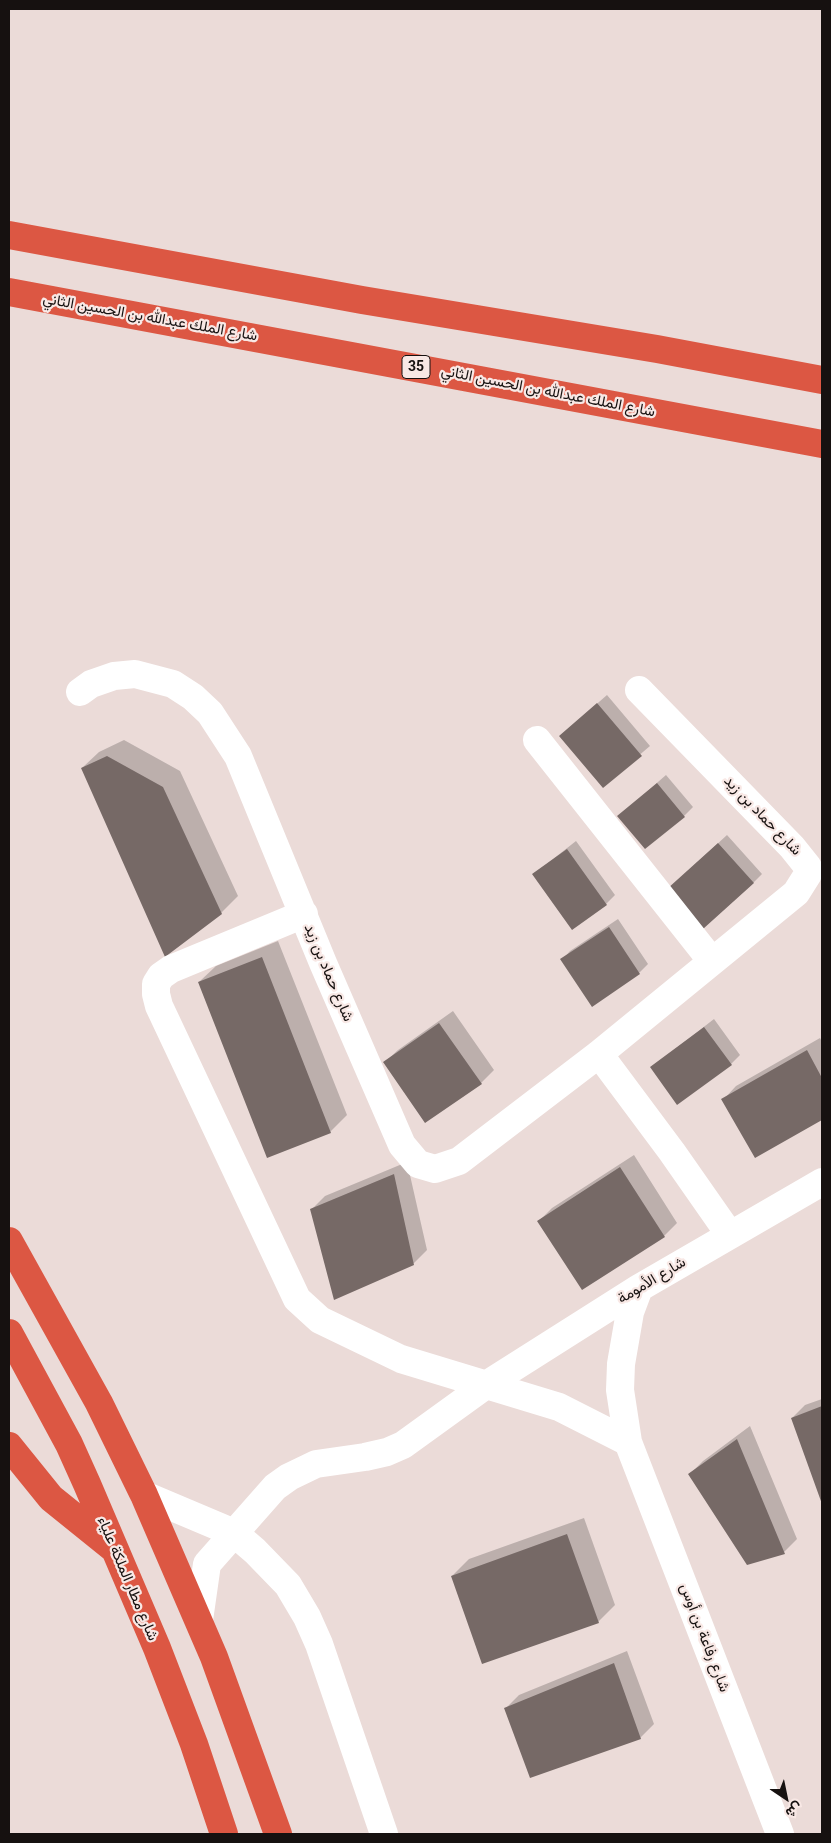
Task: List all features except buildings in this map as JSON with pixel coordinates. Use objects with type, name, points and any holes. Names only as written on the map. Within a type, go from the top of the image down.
[{"type":"highway","points":[[9,234],[362,300],[657,349],[822,380]]},
{"type":"highway","name":"شارع الملك عبدالله بن الحسين الثاني","points":[[9,292],[822,444]]},
{"type":"highway","points":[[9,1240],[99,1403],[144,1495],[199,1620],[246,1740],[278,1834]]},
{"type":"highway","name":"شارع مطار الملكة علياء","points":[[9,1333],[69,1444],[157,1648],[194,1744],[224,1834]]},
{"type":"highway","points":[[9,1446],[51,1498],[114,1549]]},
{"type":"street","name":"شارع حماد بن زيد","points":[[80,692],[91,684],[114,676],[135,674],[173,684],[193,697],[204,708],[238,756],[397,1135],[410,1157],[422,1167],[442,1169],[459,1161],[599,1054],[711,960],[796,893],[808,874],[808,867],[792,847],[638,690]]},
{"type":"street","points":[[538,740],[711,960]]},
{"type":"street","points":[[304,914],[171,969],[161,976],[156,984],[159,1006],[297,1299],[320,1320],[401,1360],[559,1407],[628,1442]]},
{"type":"street","points":[[599,1054],[672,1152],[730,1235]]},
{"type":"street","name":"شارع الأمومة","points":[[234,1533],[275,1488],[302,1469],[333,1460],[388,1452],[402,1445],[486,1386],[639,1288],[730,1235],[820,1188]]},
{"type":"street","name":"شارع رفاعة بن أوس","points":[[639,1288],[630,1312],[621,1364],[620,1390],[628,1442],[780,1834]]},
{"type":"street","points":[[144,1495],[234,1533],[278,1573],[288,1585],[307,1617],[345,1718],[384,1834]]},
{"type":"street","points":[[199,1620],[207,1564],[234,1533]]}]
